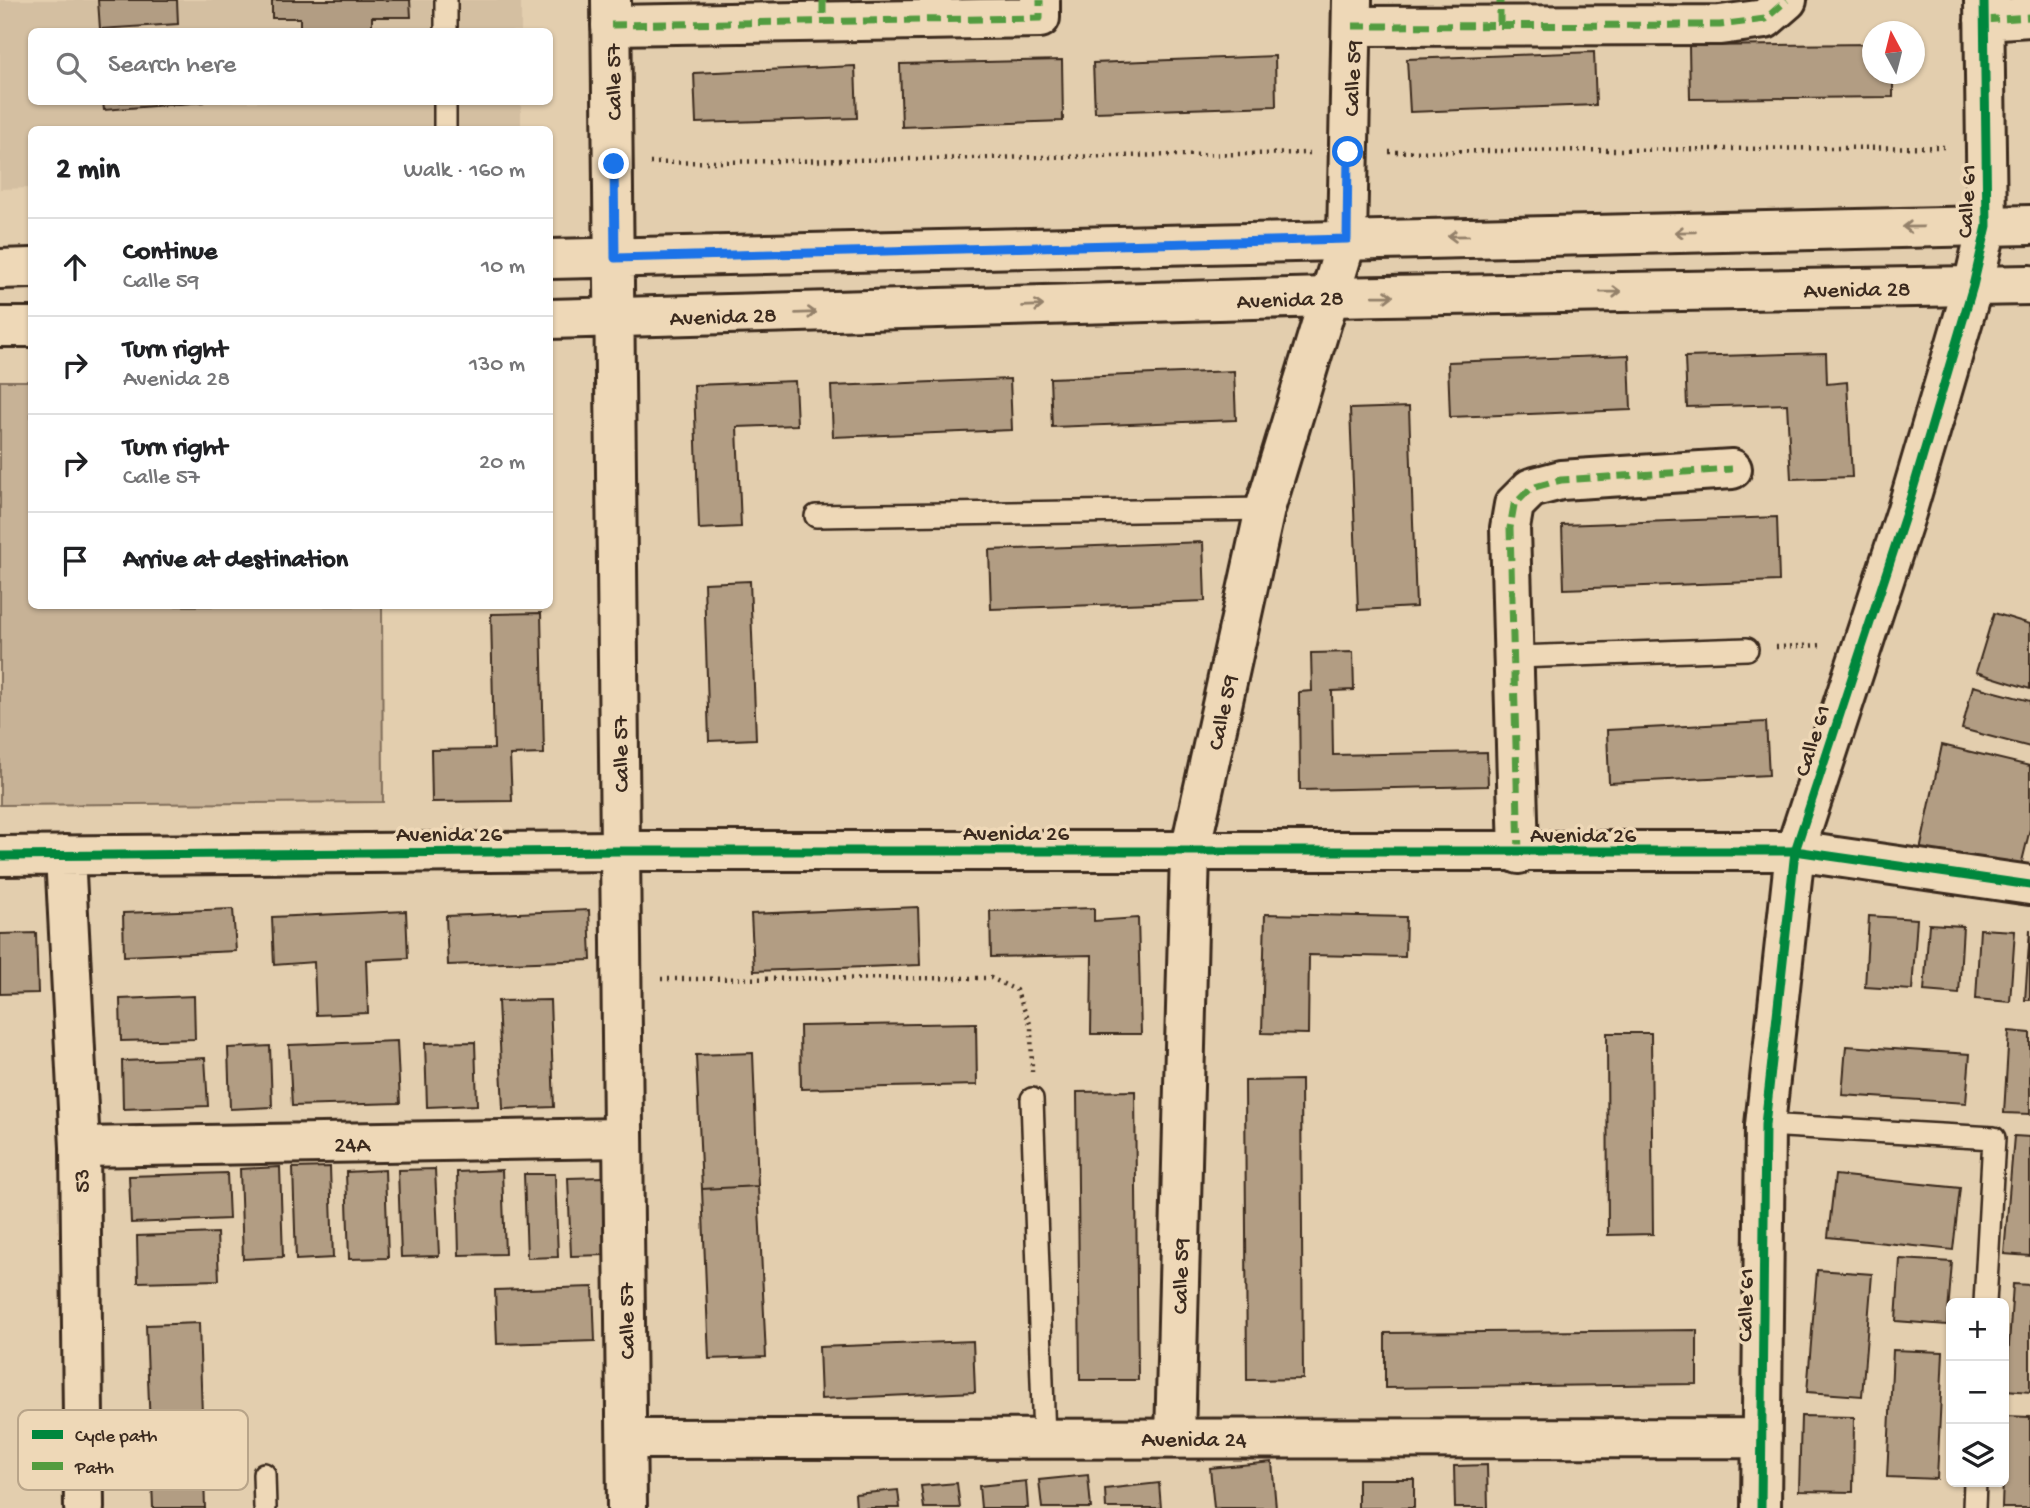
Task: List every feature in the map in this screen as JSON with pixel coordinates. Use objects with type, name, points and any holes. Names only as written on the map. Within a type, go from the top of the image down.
[{"type":"street","points":[[611,13],[823,11],[1040,18],[1040,0]]},
{"type":"street","points":[[1352,13],[1500,13],[1720,24],[1765,19],[1787,0]]},
{"type":"street","points":[[1984,10],[2030,17]]},
{"type":"street","name":"Calle 61","points":[[1760,1508],[1765,1125],[1795,851],[1906,513],[1973,286],[1987,226],[1984,10]]},
{"type":"street","name":"Calle 57","points":[[611,13],[628,1508]]},
{"type":"street","name":"Calle 59","points":[[1175,1438],[1190,851],[1265,509],[1347,239],[1352,13]]},
{"type":"street","points":[[553,259],[2030,225]]},
{"type":"street","points":[[0,269],[28,268]]},
{"type":"street","name":"Avenida 28","points":[[553,319],[1328,297],[2030,285]]},
{"type":"street","points":[[0,327],[28,327]]},
{"type":"street","points":[[1519,853],[1510,528],[1514,505],[1531,488],[1561,480],[1732,469]]},
{"type":"street","name":"Avenida 26","points":[[0,856],[620,851],[1795,851],[2030,885]]},
{"type":"street","name":"53","points":[[65,855],[80,1147],[83,1410]]},
{"type":"street","name":"24A","points":[[80,1147],[623,1138]]},
{"type":"street","name":"Avenida 24","points":[[627,1438],[1762,1438]]},
{"type":"street","name":"53","points":[[84,1490],[84,1508]]},
{"type":"lane","points":[[446,0],[446,28]]},
{"type":"lane","points":[[445,105],[445,126]]},
{"type":"lane","points":[[816,516],[1265,509]]},
{"type":"lane","points":[[1514,657],[1746,649]]},
{"type":"lane","points":[[1032,1099],[1044,1438]]},
{"type":"lane","points":[[1765,1125],[1994,1138],[1985,1298]]},
{"type":"lane","points":[[264,1474],[265,1508]]},
{"type":"lane","points":[[1974,1508],[1975,1487]]},
{"type":"path","points":[[1746,649],[1863,643]]},
{"type":"path","points":[[621,979],[991,978],[1016,990],[1031,1026],[1032,1099]]},
{"type":"shaded area","points":[[0,0],[521,0],[521,28],[28,28],[28,105],[521,105],[521,126],[28,126],[28,188],[0,189]]},
{"type":"shaded area","points":[[0,381],[28,381],[28,609],[382,609],[383,802],[0,805]]},
{"type":"building","points":[[98,0],[177,0],[178,24],[100,28]]},
{"type":"building","points":[[272,0],[410,0],[411,17],[372,17],[372,28],[300,28],[300,18],[272,18]]},
{"type":"building","points":[[1862,44],[1862,84],[1893,84],[1893,97],[1690,99],[1689,46]]},
{"type":"building","points":[[1594,52],[1596,105],[1410,112],[1407,59]]},
{"type":"building","points":[[1275,56],[1276,106],[1095,112],[1093,63]]},
{"type":"building","points":[[1062,60],[1063,121],[902,127],[900,64]]},
{"type":"building","points":[[855,66],[857,118],[696,123],[694,73]]},
{"type":"building","points":[[103,105],[167,105],[104,110]]},
{"type":"building","points":[[1826,353],[1827,384],[1847,382],[1852,477],[1791,479],[1787,404],[1687,407],[1685,357]]},
{"type":"building","points":[[1629,355],[1631,410],[1450,417],[1448,362]]},
{"type":"building","points":[[1234,371],[1236,420],[1052,427],[1050,378]]},
{"type":"building","points":[[1010,379],[1012,430],[833,437],[831,386]]},
{"type":"building","points":[[795,381],[797,425],[737,427],[741,527],[699,529],[694,385]]},
{"type":"building","points":[[1409,407],[1416,607],[1358,610],[1350,409]]},
{"type":"building","points":[[1777,517],[1779,581],[1564,589],[1562,525]]},
{"type":"building","points":[[1203,542],[1205,601],[991,609],[989,550]]},
{"type":"building","points":[[750,581],[756,739],[709,741],[704,583]]},
{"type":"building","points":[[541,613],[544,754],[510,755],[512,801],[432,802],[431,750],[494,749],[491,614]]},
{"type":"building","points":[[1994,613],[2030,624],[2030,689],[1976,672]]},
{"type":"building","points":[[1353,652],[1354,690],[1332,691],[1333,755],[1487,752],[1488,786],[1300,790],[1299,692],[1312,691],[1311,653]]},
{"type":"building","points":[[1973,686],[2030,701],[2030,747],[1962,729]]},
{"type":"building","points":[[1766,722],[1769,775],[1609,783],[1607,730]]},
{"type":"building","points":[[1942,745],[2030,766],[2030,829],[2019,874],[1920,851]]},
{"type":"building","points":[[918,907],[920,965],[754,971],[751,914]]},
{"type":"building","points":[[1094,908],[1094,921],[1138,918],[1141,1034],[1091,1034],[1092,955],[991,957],[990,911]]},
{"type":"building","points":[[233,909],[236,951],[124,956],[123,913]]},
{"type":"building","points":[[589,910],[591,960],[448,965],[446,916]]},
{"type":"building","points":[[406,911],[408,958],[366,960],[368,1013],[316,1015],[314,962],[274,965],[272,917]]},
{"type":"building","points":[[1265,914],[1406,917],[1405,957],[1309,955],[1308,1034],[1262,1033]]},
{"type":"building","points":[[1869,916],[1917,919],[1912,990],[1865,987]]},
{"type":"building","points":[[1929,924],[1963,926],[1959,994],[1924,991]]},
{"type":"building","points":[[1980,929],[2015,931],[2010,1002],[1976,999]]},
{"type":"building","points":[[2030,930],[2030,1000],[2025,1000]]},
{"type":"building","points":[[36,933],[38,993],[0,994],[0,934]]},
{"type":"building","points":[[194,996],[195,1039],[121,1041],[120,999]]},
{"type":"building","points":[[550,1000],[554,1107],[503,1109],[498,1001]]},
{"type":"building","points":[[976,1023],[977,1085],[801,1089],[800,1026]]},
{"type":"building","points":[[2009,1031],[2030,1033],[2030,1114],[2004,1113]]},
{"type":"building","points":[[1607,1033],[1651,1033],[1653,1234],[1608,1235]]},
{"type":"building","points":[[397,1041],[400,1103],[292,1106],[289,1045]]},
{"type":"building","points":[[475,1042],[477,1105],[427,1107],[425,1043]]},
{"type":"building","points":[[270,1046],[272,1107],[230,1109],[228,1048]]},
{"type":"building","points":[[1846,1046],[1970,1054],[1966,1103],[1842,1095]]},
{"type":"building","points":[[753,1053],[758,1186],[702,1189],[696,1055]]},
{"type":"building","points":[[205,1058],[208,1106],[123,1109],[122,1061]]},
{"type":"building","points":[[1301,1080],[1303,1379],[1247,1380],[1245,1081]]},
{"type":"building","points":[[1135,1091],[1138,1380],[1080,1380],[1077,1092]]},
{"type":"building","points":[[2014,1136],[2030,1137],[2030,1256],[2004,1254]]},
{"type":"building","points":[[280,1167],[283,1257],[243,1259],[240,1169]]},
{"type":"building","points":[[330,1167],[333,1258],[296,1260],[293,1168]]},
{"type":"building","points":[[435,1169],[439,1256],[401,1257],[398,1170]]},
{"type":"building","points":[[385,1170],[388,1258],[349,1259],[346,1172]]},
{"type":"building","points":[[502,1170],[505,1254],[459,1255],[457,1172]]},
{"type":"building","points":[[227,1173],[229,1219],[131,1223],[129,1176]]},
{"type":"building","points":[[524,1174],[555,1174],[558,1257],[527,1258]]},
{"type":"building","points":[[1835,1175],[1960,1188],[1953,1250],[1828,1237]]},
{"type":"building","points":[[603,1177],[606,1255],[571,1256],[568,1178]]},
{"type":"building","points":[[758,1186],[766,1357],[709,1359],[702,1189]]},
{"type":"building","points":[[217,1233],[219,1280],[138,1282],[137,1236]]},
{"type":"building","points":[[1900,1259],[1952,1262],[1949,1298],[1946,1298],[1946,1325],[1896,1321]]},
{"type":"building","points":[[1817,1270],[1872,1274],[1862,1396],[1807,1392]]},
{"type":"building","points":[[2013,1284],[2030,1285],[2030,1392],[2009,1390]]},
{"type":"building","points":[[593,1287],[595,1341],[497,1344],[495,1290]]},
{"type":"building","points":[[199,1323],[202,1410],[149,1410],[146,1325]]},
{"type":"building","points":[[1697,1330],[1697,1384],[1385,1388],[1385,1333]]},
{"type":"building","points":[[973,1341],[975,1392],[821,1399],[819,1347]]},
{"type":"building","points":[[1893,1350],[1943,1352],[1937,1479],[1887,1477]]},
{"type":"building","points":[[1801,1416],[1854,1417],[1853,1492],[1799,1491]]},
{"type":"building","points":[[2009,1416],[2030,1417],[2030,1508],[2002,1508],[2003,1487],[2009,1487]]},
{"type":"building","points":[[1272,1462],[1276,1508],[1214,1508],[1210,1468]]},
{"type":"building","points":[[1487,1465],[1488,1508],[1455,1508],[1454,1466]]},
{"type":"building","points":[[1088,1475],[1091,1508],[1042,1508],[1039,1480]]},
{"type":"building","points":[[1358,1479],[1414,1479],[1414,1508],[1358,1508]]},
{"type":"building","points":[[1026,1481],[1028,1508],[981,1508],[979,1486]]},
{"type":"building","points":[[957,1483],[960,1508],[924,1508],[921,1486]]},
{"type":"building","points":[[1159,1483],[1161,1508],[1106,1508],[1105,1489]]},
{"type":"building","points":[[152,1490],[204,1490],[205,1508],[153,1508]]},
{"type":"building","points":[[898,1490],[900,1508],[856,1508],[855,1494]]},
{"type":"marked path","points":[[823,0],[823,21]]},
{"type":"marked path","points":[[611,25],[1040,18],[1040,0]]},
{"type":"marked path","points":[[1500,0],[1500,25]]},
{"type":"marked path","points":[[1353,26],[1720,25],[1765,19],[1787,0]]},
{"type":"marked path","points":[[1984,20],[2030,17]]},
{"type":"marked path","points":[[1519,854],[1510,528],[1514,505],[1531,488],[1561,480],[1732,469]]},
{"type":"cycle path","points":[[1761,1508],[1765,1125],[1795,851],[1906,513],[1973,286],[1987,226],[1984,0]]},
{"type":"cycle path","points":[[0,856],[620,851],[1795,851],[2030,885]]},
{"type":"route","points":[[614,164],[615,258],[1347,239],[1348,152]]}]
